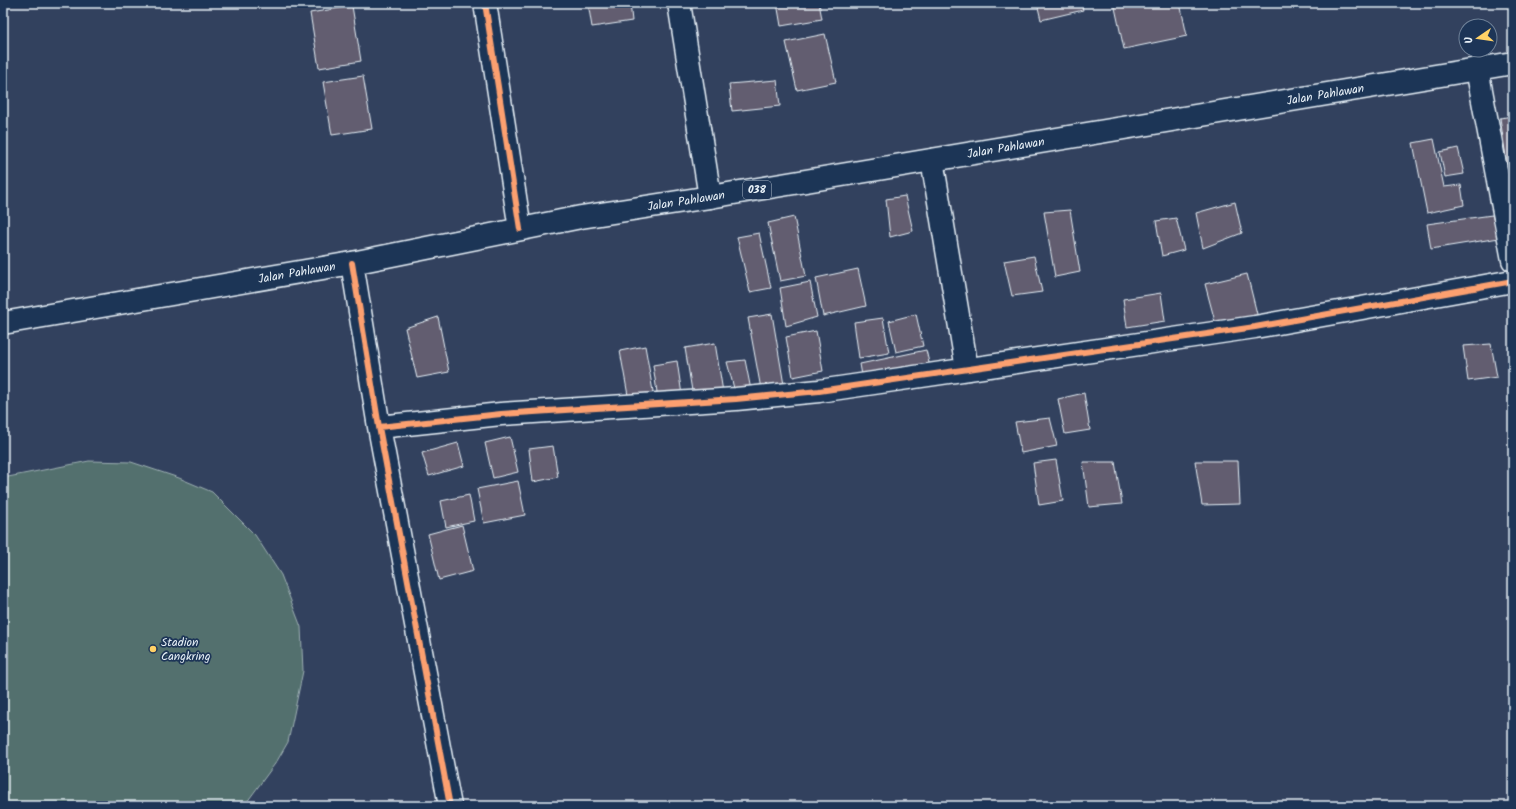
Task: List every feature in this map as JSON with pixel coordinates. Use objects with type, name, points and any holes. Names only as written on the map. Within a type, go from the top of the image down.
[{"type":"street","points":[[485,3],[520,229]]},
{"type":"street","points":[[679,3],[710,198]]},
{"type":"street","name":"Jalan Pahlawan","points":[[3,323],[352,263],[581,217],[710,198],[1513,63]]},
{"type":"street","points":[[1478,69],[1513,260]]},
{"type":"street","points":[[932,160],[967,369]]},
{"type":"street","points":[[352,263],[379,427],[450,806]]},
{"type":"street","points":[[379,427],[501,414],[729,399],[819,391],[1255,327],[1513,281]]},
{"type":"green space","name":"Stadion Cangkring","points":[[89,461],[131,462],[179,478],[212,492],[255,535],[281,575],[301,627],[303,671],[288,742],[277,761],[244,806],[3,806],[3,478]]},
{"type":"building","points":[[588,3],[630,3],[632,21],[592,27]]},
{"type":"building","points":[[777,3],[819,3],[822,19],[781,26]]},
{"type":"building","points":[[1037,3],[1081,3],[1083,10],[1041,20]]},
{"type":"building","points":[[1114,3],[1180,3],[1187,36],[1124,49]]},
{"type":"building","points":[[352,6],[361,61],[319,68],[310,13]]},
{"type":"building","points":[[825,34],[836,82],[797,90],[786,42]]},
{"type":"building","points":[[363,76],[372,129],[332,135],[323,82]]},
{"type":"building","points":[[777,80],[780,106],[732,111],[729,84]]},
{"type":"building","points":[[1513,116],[1513,189],[1511,189],[1500,118]]},
{"type":"building","points":[[1434,139],[1444,187],[1461,185],[1464,205],[1427,213],[1413,143]]},
{"type":"building","points":[[1458,148],[1464,174],[1445,177],[1440,152]]},
{"type":"building","points":[[905,196],[913,231],[890,237],[886,199]]},
{"type":"building","points":[[1235,202],[1242,233],[1203,248],[1196,213]]},
{"type":"building","points":[[1070,210],[1080,272],[1055,277],[1044,212]]},
{"type":"building","points":[[1492,215],[1499,238],[1431,249],[1427,224]]},
{"type":"building","points":[[794,217],[806,276],[780,281],[768,223]]},
{"type":"building","points":[[1176,218],[1184,250],[1162,256],[1156,221]]},
{"type":"building","points":[[759,233],[771,288],[750,292],[737,237]]},
{"type":"building","points":[[1034,256],[1042,292],[1012,296],[1004,261]]},
{"type":"building","points":[[858,269],[866,306],[823,316],[816,278]]},
{"type":"building","points":[[1247,274],[1258,318],[1217,329],[1205,284]]},
{"type":"building","points":[[810,282],[817,317],[786,326],[780,288]]},
{"type":"building","points":[[1161,293],[1165,321],[1127,327],[1123,299]]},
{"type":"building","points":[[772,314],[784,385],[761,389],[748,318]]},
{"type":"building","points":[[916,314],[923,346],[896,352],[889,321]]},
{"type":"building","points":[[438,317],[449,372],[417,378],[405,328]]},
{"type":"building","points":[[883,318],[889,353],[859,358],[854,322]]},
{"type":"building","points":[[816,331],[823,371],[793,377],[786,337]]},
{"type":"building","points":[[715,343],[723,392],[693,397],[685,348]]},
{"type":"building","points":[[1491,344],[1497,377],[1468,381],[1463,346]]},
{"type":"building","points":[[645,346],[654,397],[629,401],[620,351]]},
{"type":"building","points":[[926,350],[930,367],[863,381],[860,364]]},
{"type":"building","points":[[745,360],[751,390],[735,392],[727,362]]},
{"type":"building","points":[[677,361],[682,395],[658,399],[653,365]]},
{"type":"building","points":[[1084,393],[1090,430],[1065,434],[1058,399]]},
{"type":"building","points":[[1050,418],[1057,446],[1021,453],[1015,422]]},
{"type":"building","points":[[510,437],[518,472],[493,478],[485,443]]},
{"type":"building","points":[[458,443],[464,466],[429,476],[422,453]]},
{"type":"building","points":[[553,446],[558,477],[533,482],[529,449]]},
{"type":"building","points":[[1056,460],[1063,501],[1039,505],[1033,463]]},
{"type":"building","points":[[1195,461],[1238,461],[1240,504],[1202,505]]},
{"type":"building","points":[[1083,462],[1115,462],[1122,504],[1089,507]]},
{"type":"building","points":[[518,481],[525,515],[484,523],[477,489]]},
{"type":"building","points":[[469,495],[474,521],[446,527],[441,501]]},
{"type":"building","points":[[462,525],[473,571],[439,580],[428,534]]},
{"type":"cycle path","points":[[485,3],[520,229]]},
{"type":"cycle path","points":[[352,263],[379,427],[450,806]]},
{"type":"cycle path","points":[[379,427],[501,414],[736,399],[819,391],[1255,327],[1513,281]]},
{"type":"place","name":"Stadion Cangkring","points":[[153,649]]}]
